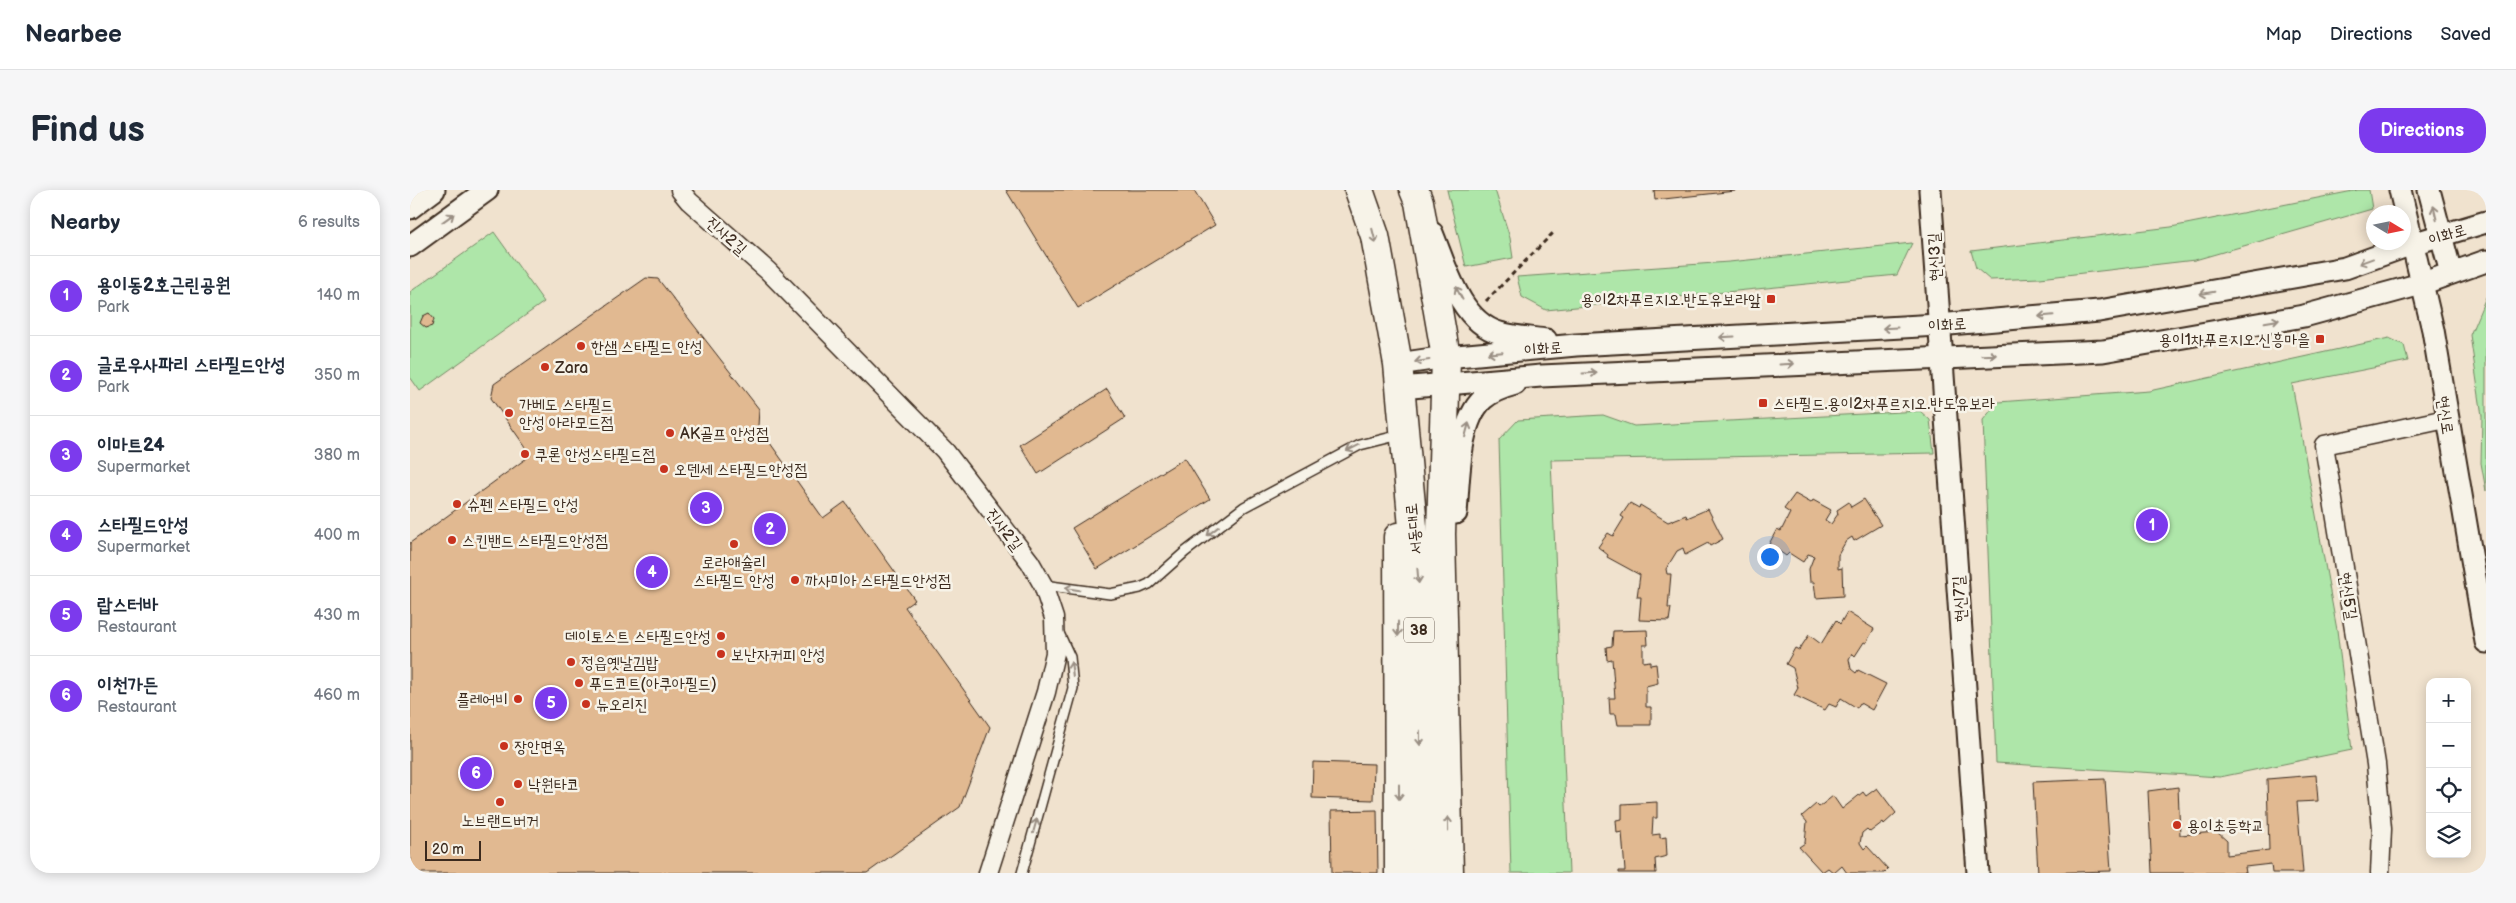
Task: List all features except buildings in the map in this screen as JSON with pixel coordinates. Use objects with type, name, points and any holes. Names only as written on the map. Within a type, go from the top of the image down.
[{"type":"main road","name":"서동대로","points":[[1359,190],[1375,236],[1399,376],[1418,581],[1424,873]]},
{"type":"main road","name":"서동대로","points":[[1416,196],[1446,380],[1441,534],[1449,873]]},
{"type":"main road","points":[[1399,376],[1399,873]]},
{"type":"main road","points":[[1446,380],[1456,513],[1468,873]]},
{"type":"street","points":[[410,208],[434,190]]},
{"type":"street","points":[[410,246],[487,190]]},
{"type":"street","name":"진사2길","points":[[680,190],[689,201],[768,271],[945,451],[1030,562],[1043,585],[1056,626],[1055,653],[1046,692],[988,873]]},
{"type":"street","name":"현신3길","points":[[1930,190],[1938,325]]},
{"type":"street","name":"현신로","points":[[2400,190],[2432,330],[2486,642]]},
{"type":"street","points":[[2430,190],[2440,236],[2451,273]]},
{"type":"street","points":[[1416,196],[1450,275],[1472,315],[1486,326],[1499,332],[1576,345]]},
{"type":"street","name":"이화로","points":[[1446,380],[1576,345],[1938,325],[2099,311],[2345,268],[2412,244],[2486,222]]},
{"type":"street","name":"이화로","points":[[1541,376],[2103,351],[2304,316],[2421,284],[2486,261]]},
{"type":"street","name":"현신7길","points":[[1938,325],[1978,873]]},
{"type":"street","points":[[1399,376],[1446,380],[1541,376]]},
{"type":"street","points":[[1456,513],[1464,443],[1471,416],[1484,399],[1501,388],[1541,376]]},
{"type":"street","name":"현신5길","points":[[2380,873],[2382,829],[2376,764],[2324,445],[2446,419]]},
{"type":"lane","points":[[1043,585],[1110,594],[1150,584],[1185,552],[1244,507],[1360,445],[1400,435]]},
{"type":"lane","points":[[1022,873],[1073,688],[1070,657],[1056,626]]},
{"type":"path","points":[[1472,315],[1556,231]]},
{"type":"green space","points":[[1447,190],[1495,190],[1510,238],[1513,258],[1466,267]]},
{"type":"green space","points":[[2358,190],[2369,190],[2371,205],[2366,205],[2366,211],[2195,260],[2040,278],[1990,280],[1976,268],[1971,251],[2171,227]]},
{"type":"green space","points":[[494,232],[544,302],[420,391],[410,377],[410,292]]},
{"type":"green space","points":[[1912,243],[1897,275],[1546,310],[1522,297],[1517,277],[1729,262]]},
{"type":"green space","points":[[2486,297],[2486,491],[2481,463],[2482,416],[2470,335]]},
{"type":"green space","points":[[2389,338],[2404,345],[2408,361],[2292,384],[2337,630],[2352,750],[2220,777],[1996,763],[1983,420],[1998,402],[2149,391]]},
{"type":"green space","points":[[1920,411],[1930,420],[1934,453],[1551,460],[1569,873],[1511,873],[1499,440],[1518,420],[1603,415],[1634,426]]},
{"type":"place","name":"용이2차푸르지오.반도유보라앞","points":[[1771,299]]},
{"type":"place","name":"용이1차푸르지오.신흥마을","points":[[2320,339]]},
{"type":"place","name":"한샘 스타필드 안성","points":[[581,346]]},
{"type":"place","name":"Zara","points":[[545,367]]},
{"type":"place","name":"스타필드.용이2차푸르지오.반도유보라","points":[[1763,403]]},
{"type":"place","name":"가베도 스타필드 안성 아라모드점","points":[[509,413]]},
{"type":"place","name":"AK골프 안성점","points":[[670,433]]},
{"type":"place","name":"쿠론 안성스타필드점","points":[[525,454]]},
{"type":"place","name":"오덴세 스타필드안성점","points":[[664,469]]},
{"type":"place","name":"슈펜 스타필드 안성","points":[[457,504]]},
{"type":"place","name":"이마트24","points":[[706,508]]},
{"type":"place","name":"용이동2호근린공원","points":[[2152,525]]},
{"type":"place","name":"글로우사파리 스타필드안성","points":[[770,529]]},
{"type":"place","name":"스킨밴드 스타필드안성점","points":[[452,540]]},
{"type":"place","name":"로라애슐리 스타필드 안성","points":[[734,544]]},
{"type":"place","name":"스타필드안성","points":[[652,572]]},
{"type":"place","name":"까사미아 스타필드안성점","points":[[795,580]]},
{"type":"place","name":"데이토스트 스타필드안성","points":[[721,636]]},
{"type":"place","name":"보난자커피 안성","points":[[721,654]]},
{"type":"place","name":"정읍옛날김밥","points":[[571,662]]},
{"type":"place","name":"푸드코트(아쿠아필드)","points":[[579,683]]},
{"type":"place","name":"플레어비","points":[[518,699]]},
{"type":"place","name":"랍스터바","points":[[551,703]]},
{"type":"place","name":"뉴오리진","points":[[586,704]]},
{"type":"place","name":"장안면옥","points":[[504,746]]},
{"type":"place","name":"이천가든","points":[[476,773]]},
{"type":"place","name":"낙원타코","points":[[518,784]]},
{"type":"place","name":"노브랜드버거","points":[[500,802]]},
{"type":"place","name":"용이초등학교","points":[[2177,825]]}]
